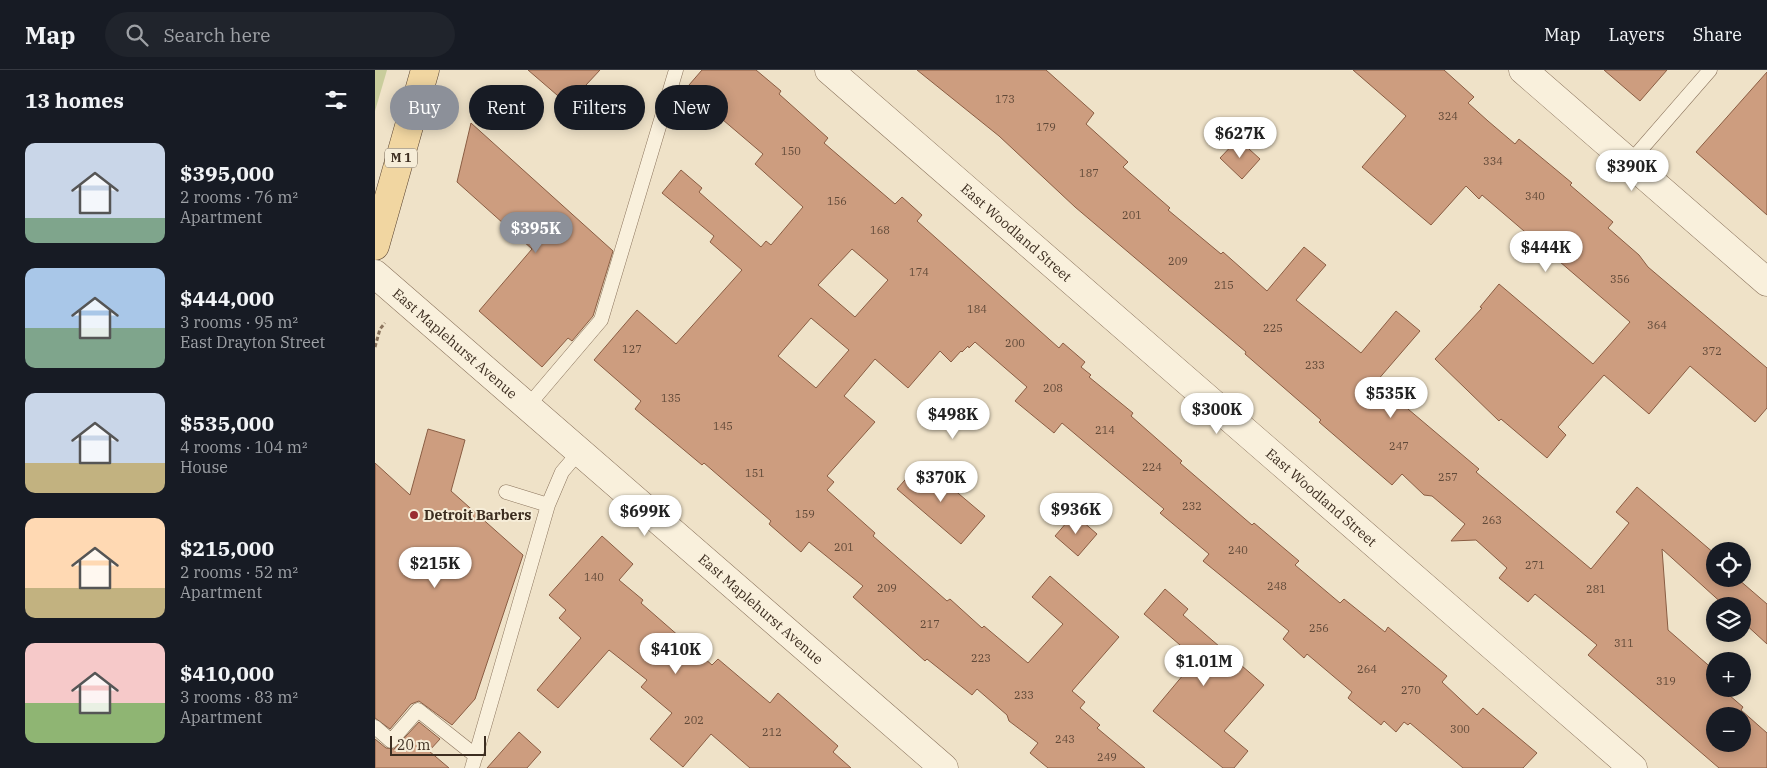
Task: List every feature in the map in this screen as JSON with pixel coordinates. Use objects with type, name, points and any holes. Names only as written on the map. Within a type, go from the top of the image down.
[{"type":"main road","name":"M 1","points":[[375,246],[386,178],[425,70]]},
{"type":"street","name":"East Woodland Street","points":[[829,70],[1633,768]]},
{"type":"street","points":[[1523,70],[1767,282]]},
{"type":"street","name":"East Maplehurst Avenue","points":[[375,274],[943,768]]},
{"type":"lane","points":[[527,407],[601,320],[676,70]]},
{"type":"lane","points":[[1630,162],[1710,70]]},
{"type":"lane","points":[[375,727],[391,741],[418,710],[474,762],[548,505],[562,472],[579,452]]},
{"type":"lane","points":[[506,492],[548,505]]},
{"type":"green space","points":[[375,70],[387,70],[375,111]]},
{"type":"building","points":[[528,70],[600,70],[586,85],[554,85],[554,92]]},
{"type":"building","points":[[702,70],[756,70],[781,91],[779,94],[828,138],[824,143],[895,204],[902,197],[922,215],[917,221],[1059,348],[1063,343],[1085,362],[1081,367],[1091,375],[1089,377],[1133,413],[1131,416],[1182,461],[1180,463],[1252,525],[1254,523],[1299,561],[1295,565],[1340,603],[1344,599],[1385,632],[1388,627],[1447,676],[1442,682],[1477,715],[1483,708],[1537,753],[1523,768],[1463,768],[1410,723],[1408,725],[1404,722],[1396,732],[1384,721],[1381,725],[1348,698],[1352,692],[1307,654],[1304,658],[1283,639],[1289,631],[1203,561],[1209,554],[1160,513],[1164,509],[1062,423],[1054,433],[1015,401],[1027,387],[975,342],[969,348],[968,346],[961,351],[951,362],[940,351],[908,388],[875,359],[844,396],[875,422],[827,476],[834,482],[827,490],[875,533],[873,536],[947,601],[950,599],[982,628],[984,626],[1028,663],[1063,624],[1032,597],[1050,576],[1119,637],[1072,691],[1085,702],[1080,708],[1100,725],[1097,728],[1145,768],[1048,768],[1030,753],[1038,743],[1009,721],[1007,715],[977,689],[972,695],[927,659],[925,661],[853,597],[863,586],[809,542],[801,552],[769,524],[771,521],[704,463],[702,465],[635,409],[641,401],[594,360],[637,310],[676,344],[742,270],[710,242],[714,236],[662,193],[681,170],[702,188],[699,192],[761,247],[766,241],[771,245],[803,207],[755,164],[763,154],[728,124],[728,85],[689,85]],"holes":[[[852,249],[888,280],[855,317],[818,285]],[[811,318],[849,350],[816,388],[778,356]]]},
{"type":"building","points":[[917,70],[1046,70],[1094,113],[1086,124],[1128,162],[1123,167],[1170,208],[1168,210],[1221,254],[1223,252],[1267,291],[1304,247],[1326,265],[1296,300],[1361,353],[1396,311],[1420,331],[1376,382],[1479,469],[1476,472],[1591,569],[1629,523],[1616,512],[1637,487],[1706,546],[1706,587],[1747,587],[1767,604],[1767,644],[1751,629],[1751,597],[1715,597],[1662,549],[1668,630],[1706,663],[1706,697],[1731,697],[1743,707],[1706,707],[1706,752],[1751,752],[1751,719],[1767,733],[1767,768],[1719,768],[1588,655],[1597,645],[1535,594],[1528,602],[1499,578],[1507,568],[1476,540],[1451,541],[1465,524],[1432,496],[1424,495],[1402,474],[1392,485],[1319,422],[1321,420],[1245,354],[1246,352],[1075,207],[999,136]]},
{"type":"building","points":[[1353,70],[1444,70],[1474,97],[1468,103],[1515,144],[1519,139],[1572,183],[1570,185],[1613,222],[1608,228],[1639,255],[1648,267],[1767,368],[1767,408],[1755,422],[1690,366],[1649,414],[1604,375],[1558,427],[1566,435],[1547,458],[1501,419],[1499,421],[1435,359],[1482,308],[1480,307],[1499,284],[1593,364],[1630,322],[1482,195],[1479,199],[1466,186],[1431,225],[1362,167],[1406,116]]},
{"type":"building","points":[[1604,70],[1667,70],[1640,101]]},
{"type":"building","points":[[1767,72],[1767,215],[1696,152]]},
{"type":"building","points":[[469,130],[479,130],[613,251],[593,316],[572,341],[568,338],[542,367],[479,311],[532,249],[457,182]]},
{"type":"building","points":[[1238,139],[1260,159],[1242,179],[1220,158]]},
{"type":"building","points":[[428,429],[465,440],[451,491],[523,555],[475,699],[452,725],[419,701],[411,704],[390,729],[375,718],[375,463],[410,495]]},
{"type":"building","points":[[919,464],[924,468],[926,466],[985,516],[961,544],[897,489]]},
{"type":"building","points":[[1074,514],[1097,534],[1078,556],[1055,536]]},
{"type":"building","points":[[602,536],[633,564],[619,580],[643,600],[641,603],[712,665],[718,659],[770,703],[778,693],[838,746],[833,752],[851,768],[750,768],[711,734],[683,767],[650,739],[672,713],[641,687],[647,680],[609,650],[558,708],[537,690],[581,638],[559,618],[566,610],[549,595]]},
{"type":"building","points":[[1165,589],[1188,609],[1183,615],[1264,685],[1224,731],[1248,751],[1234,768],[1223,768],[1153,711],[1194,662],[1185,654],[1187,651],[1144,614]]},
{"type":"building","points":[[419,722],[440,739],[429,751],[449,768],[375,768],[375,739],[386,748],[394,749]]},
{"type":"building","points":[[519,732],[541,752],[527,768],[487,768]]},
{"type":"place","name":"Detroit Barbers","points":[[414,515]]}]
